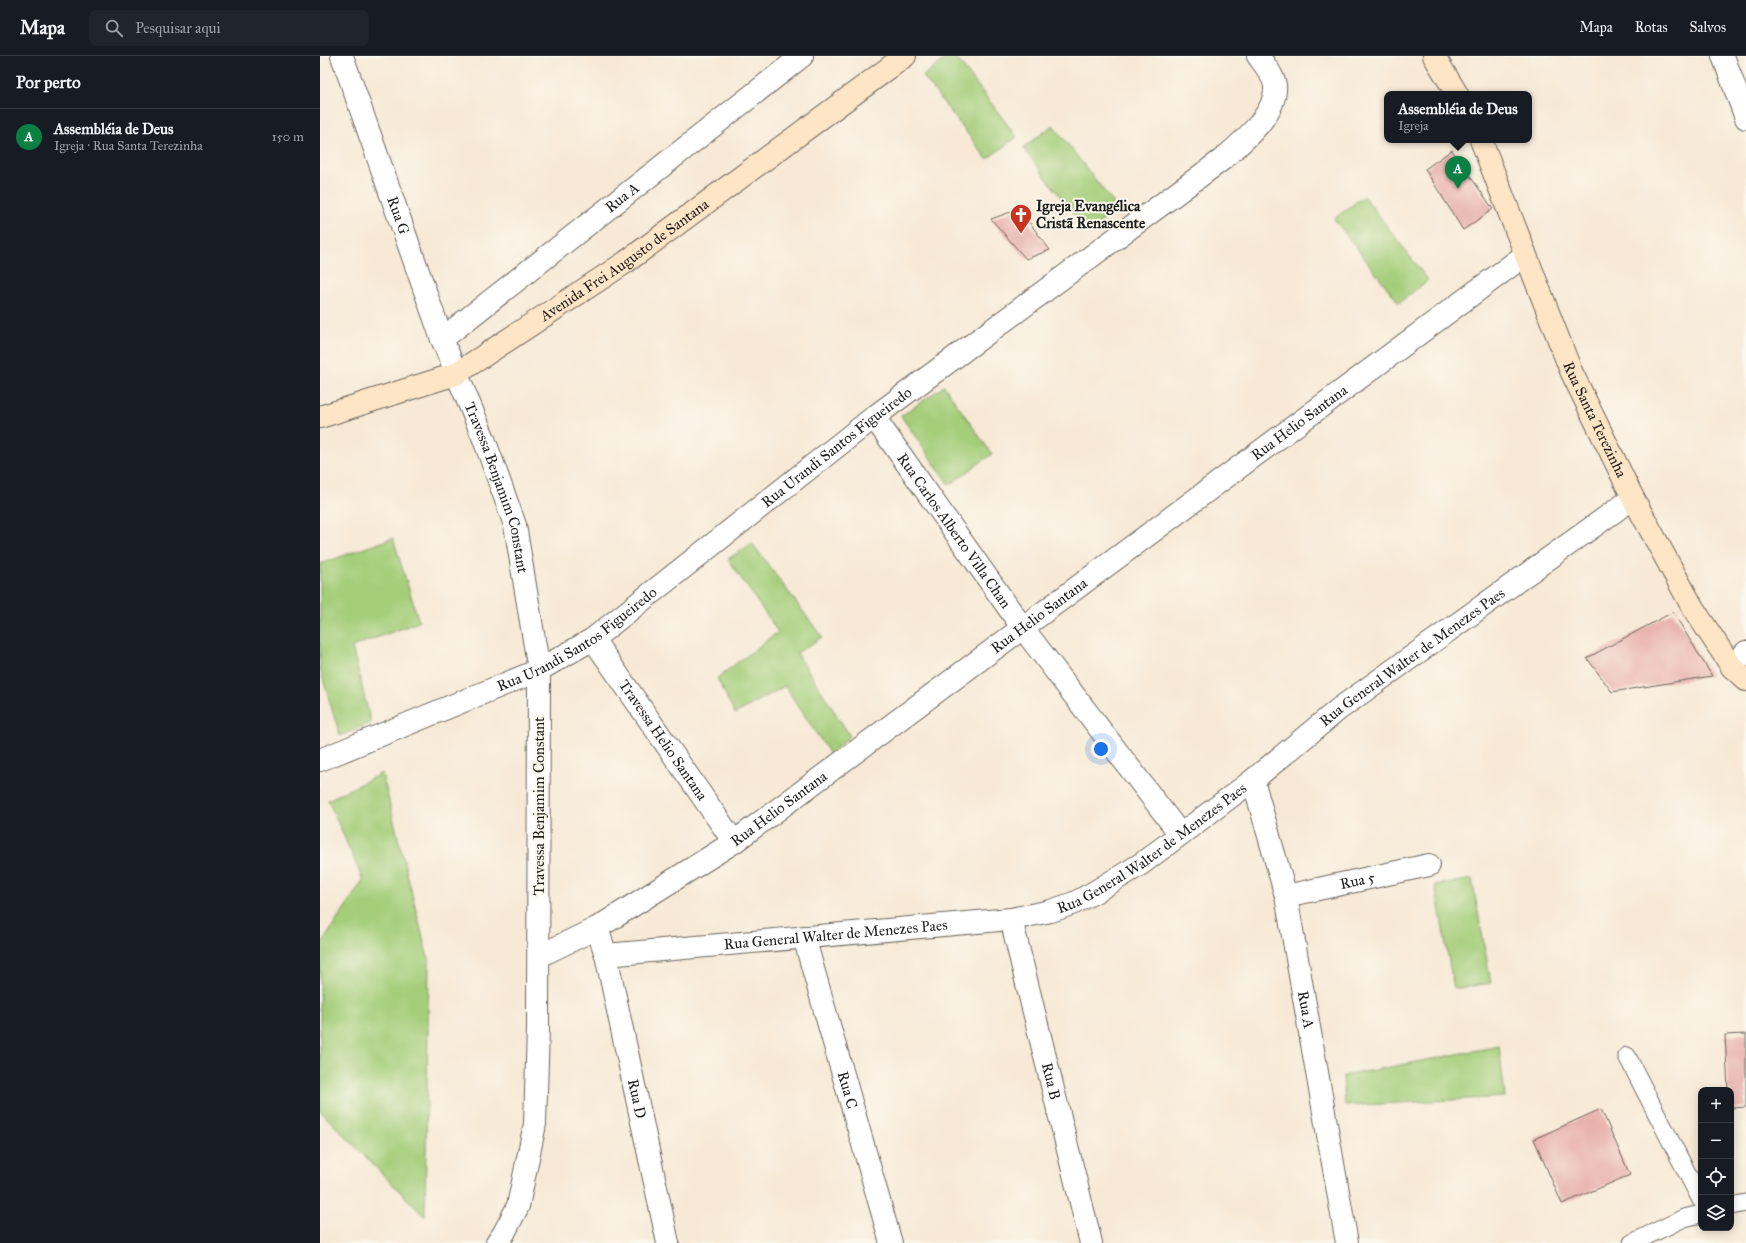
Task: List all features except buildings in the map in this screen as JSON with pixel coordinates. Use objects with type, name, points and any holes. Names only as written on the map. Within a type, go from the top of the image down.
[{"type":"street","name":"Rua G","points":[[342,56],[442,339],[456,374]]},
{"type":"street","name":"Avenida Frei Augusto de Santana","points":[[320,417],[456,374],[626,262],[905,56]]},
{"type":"street","name":"Rua Urandi Santos Figueiredo","points":[[320,760],[539,670],[593,639],[874,417],[1224,158],[1244,139],[1270,110],[1275,94],[1272,78],[1258,56]]},
{"type":"street","points":[[1434,56],[1455,91]]},
{"type":"street","points":[[1723,56],[1746,118]]},
{"type":"street","name":"Rua A","points":[[442,339],[794,58]]},
{"type":"street","name":"Rua Santa Terezinha","points":[[1482,143],[1572,370],[1633,498],[1693,608],[1741,666]]},
{"type":"street","name":"Rua Helio Santana","points":[[539,956],[597,928],[734,842],[1022,627],[1526,255]]},
{"type":"street","name":"Travessa Benjamim Constant","points":[[456,374],[484,439],[515,526],[539,670],[539,956],[535,1124],[518,1206],[497,1243]]},
{"type":"street","name":"Rua Carlos Alberto Villa Chan","points":[[874,417],[1022,627],[1180,834]]},
{"type":"street","name":"Rua General Walter de Menezes Paes","points":[[606,955],[1011,919],[1051,911],[1093,893],[1141,864],[1253,780],[1339,709],[1633,498]]},
{"type":"street","name":"Travessa Helio Santana","points":[[593,639],[734,842]]},
{"type":"street","name":"Rua A","points":[[1253,780],[1286,896],[1347,1243]]},
{"type":"street","name":"Rua 5","points":[[1286,896],[1429,865]]},
{"type":"street","name":"Rua B","points":[[1011,919],[1091,1243]]},
{"type":"street","points":[[597,928],[606,955]]},
{"type":"street","name":"Rua C","points":[[804,937],[891,1243]]},
{"type":"street","name":"Rua D","points":[[606,955],[668,1243]]},
{"type":"lane","points":[[1627,1056],[1698,1195]]},
{"type":"lane","points":[[1734,1205],[1746,1203]]},
{"type":"lane","points":[[1632,1243],[1684,1218],[1698,1215]]},
{"type":"green space","points":[[949,56],[955,56],[1017,137],[987,159],[923,76]]},
{"type":"green space","points":[[1053,125],[1118,209],[1088,232],[1023,148]]},
{"type":"green space","points":[[1364,196],[1428,280],[1399,303],[1334,219]]},
{"type":"green space","points":[[944,386],[992,454],[949,485],[901,416]]},
{"type":"green space","points":[[393,538],[419,622],[352,647],[371,723],[340,736],[320,669],[320,564]]},
{"type":"green space","points":[[752,543],[822,637],[797,653],[850,736],[830,754],[785,686],[735,714],[717,678],[778,632],[728,559]]},
{"type":"green space","points":[[382,773],[429,962],[425,1217],[320,1111],[320,946],[363,880],[328,800]]},
{"type":"green space","points":[[1472,879],[1491,983],[1454,989],[1435,885]]},
{"type":"green space","points":[[1499,1046],[1505,1097],[1345,1106],[1343,1076]]},
{"type":"place","name":"Assembléia de Deus","points":[[1458,189]]},
{"type":"place","name":"Igreja Evangélica Cristã Renascente","points":[[1021,234]]}]
